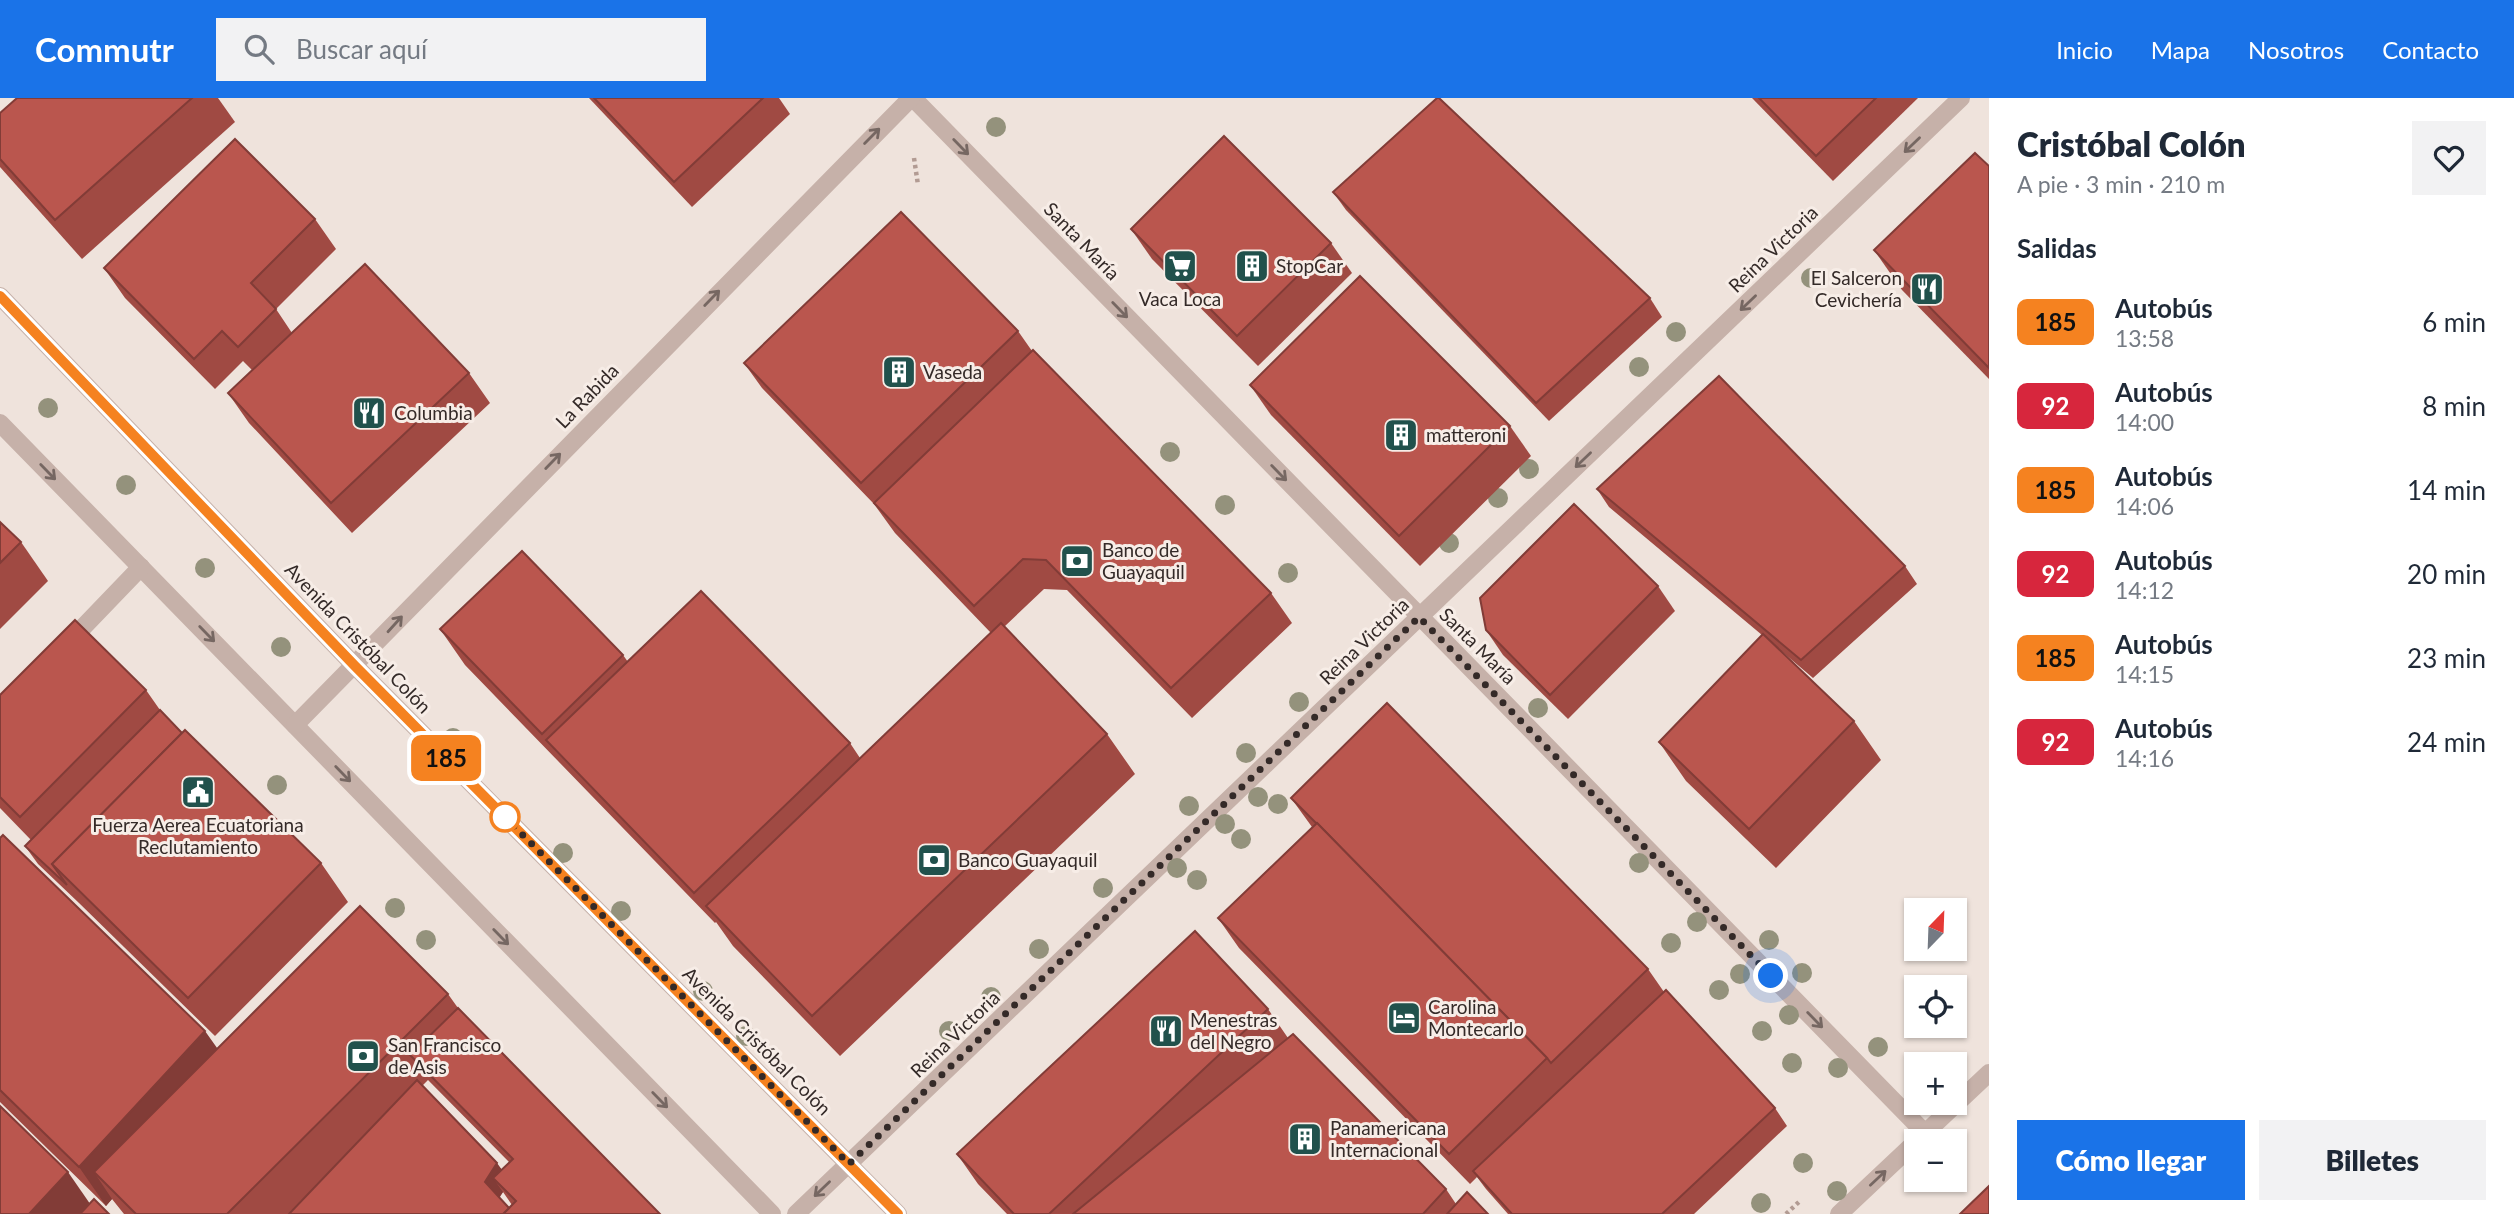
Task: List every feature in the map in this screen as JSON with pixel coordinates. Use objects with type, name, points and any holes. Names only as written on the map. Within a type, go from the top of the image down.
[{"type":"street","name":"Santa María","points":[[912,98],[1921,1129]]},
{"type":"street","name":"La Rabida","points":[[295,725],[825,182],[912,98]]},
{"type":"street","name":"Reina Victoria","points":[[796,1214],[1961,98]]},
{"type":"street","name":"Avenida Cristóbal Colón","points":[[0,296],[355,666],[898,1214]]},
{"type":"street","points":[[0,423],[772,1214]]},
{"type":"street","points":[[55,656],[141,567]]},
{"type":"street","points":[[1929,1129],[1989,1073]]},
{"type":"street","points":[[1839,1214],[1904,1153]]},
{"type":"building","points":[[17,98],[192,98],[55,220],[0,159],[0,113]]},
{"type":"building","points":[[594,98],[763,98],[674,182]]},
{"type":"building","points":[[1437,98],[1650,298],[1536,403],[1333,192]]},
{"type":"building","points":[[1759,98],[1876,98],[1816,156]]},
{"type":"building","name":"StopCar","points":[[1224,136],[1331,243],[1237,336],[1131,229]]},
{"type":"building","points":[[235,139],[315,219],[251,283],[276,309],[238,347],[222,331],[194,359],[104,268]]},
{"type":"building","points":[[1975,153],[1989,166],[1989,368],[1874,250]]},
{"type":"building","name":"Vaseda","points":[[901,212],[1018,331],[861,483],[744,363]]},
{"type":"building","name":"Columbia","points":[[365,264],[469,373],[331,503],[228,393]]},
{"type":"building","name":"matteroni","points":[[1360,276],[1510,426],[1399,536],[1250,385]]},
{"type":"building","name":"Banco de Guayaquil","points":[[1033,350],[1271,593],[1171,688],[1046,560],[1023,559],[974,606],[874,503]]},
{"type":"building","points":[[1719,376],[1905,566],[1801,660],[1597,489]]},
{"type":"building","points":[[1574,504],[1658,586],[1550,695],[1486,630],[1480,598]]},
{"type":"building","points":[[0,522],[21,542],[0,563]]},
{"type":"building","points":[[522,551],[623,655],[542,734],[440,629]]},
{"type":"building","points":[[701,591],[850,743],[694,893],[546,740]]},
{"type":"building","points":[[75,620],[146,690],[20,817],[0,797],[0,695]]},
{"type":"building","name":"Banco Guayaquil","points":[[1001,623],[1107,734],[812,1016],[706,906]]},
{"type":"building","points":[[1763,634],[1854,721],[1749,829],[1659,742]]},
{"type":"building","points":[[1387,703],[1648,969],[1551,1063],[1291,798]]},
{"type":"building","points":[[160,710],[182,733],[52,864],[67,885],[25,846]]},
{"type":"building","points":[[185,730],[321,863],[188,998],[52,864]]},
{"type":"building","name":"Carolina Montecarlo","points":[[1317,823],[1547,1058],[1449,1154],[1218,918]]},
{"type":"building","points":[[3,835],[205,1031],[79,1167],[0,1090],[0,838]]},
{"type":"building","points":[[360,906],[448,994],[227,1214],[136,1214],[94,1172]]},
{"type":"building","points":[[1195,931],[1268,1009],[1049,1214],[1014,1214],[957,1154]]},
{"type":"building","points":[[1666,990],[1775,1108],[1662,1214],[1512,1214],[1473,1171]]},
{"type":"building","points":[[458,1008],[660,1214],[503,1214],[516,1201],[493,1178],[513,1159],[410,1055]]},
{"type":"building","name":"Panamericana Internacional","points":[[1293,1034],[1446,1189],[1423,1214],[1073,1214]]},
{"type":"building","points":[[417,1080],[497,1163],[485,1182],[509,1208],[503,1214],[289,1214]]},
{"type":"building","points":[[0,1106],[68,1172],[29,1214],[0,1214]]},
{"type":"building","points":[[1989,1186],[1989,1214],[1960,1214]]},
{"type":"building","points":[[1467,1192],[1488,1214],[1447,1214]]},
{"type":"building","points":[[94,1199],[109,1214],[80,1214]]},
{"type":"bus line","name":"185","points":[[0,296],[355,666],[898,1214]]},
{"type":"place","name":"Vaca Loca","points":[[1180,266]]},
{"type":"place","name":"StopCar","points":[[1252,266]]},
{"type":"place","name":"El Salceron Cevichería","points":[[1927,289]]},
{"type":"place","name":"Vaseda","points":[[899,372]]},
{"type":"place","name":"Columbia","points":[[369,413]]},
{"type":"place","name":"matteroni","points":[[1401,435]]},
{"type":"place","name":"Banco de Guayaquil","points":[[1077,561]]},
{"type":"place","name":"Fuerza Aerea Ecuatoriana Reclutamiento","points":[[198,792]]},
{"type":"place","name":"Banco Guayaquil","points":[[934,860]]},
{"type":"place","name":"Carolina Montecarlo","points":[[1404,1018]]},
{"type":"place","name":"Menestras del Negro","points":[[1166,1031]]},
{"type":"place","name":"San Francisco de Asis","points":[[363,1056]]},
{"type":"place","name":"Panamericana Internacional","points":[[1305,1139]]},
{"type":"route","points":[[505,817],[849,1164],[1419,617],[1771,976]]}]
